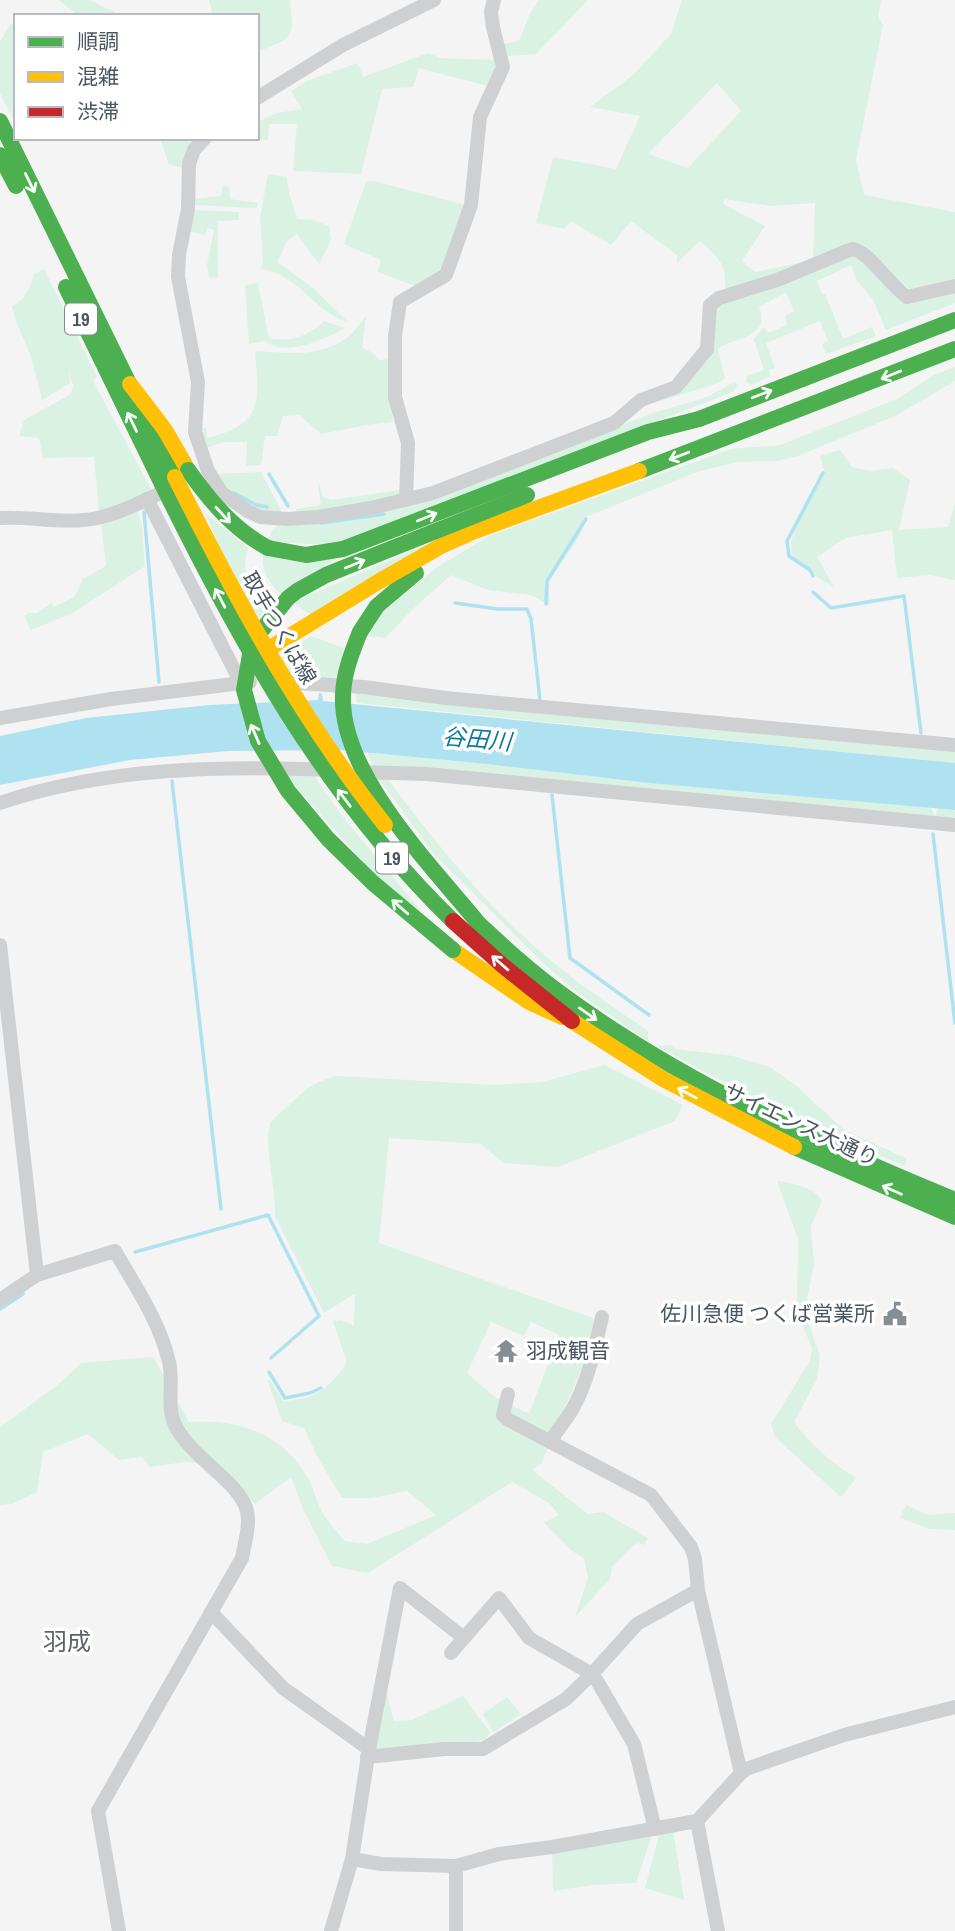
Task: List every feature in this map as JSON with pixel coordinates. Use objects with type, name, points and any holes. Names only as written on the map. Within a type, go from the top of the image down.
[{"type":"main road","name":"19","points":[[0,121],[130,384],[166,430],[175,477]]},
{"type":"main road","name":"取手つくば線","points":[[0,155],[175,477],[259,655],[330,779],[395,861],[468,935],[530,990],[634,1062]]},
{"type":"main road","points":[[175,477],[240,532],[268,548],[306,555],[344,549],[648,432],[699,419],[952,320]]},
{"type":"main road","points":[[259,655],[403,565],[480,528],[510,519],[955,349]]},
{"type":"main road","points":[[572,1021],[529,1002],[453,950],[368,880],[320,831],[278,775],[252,729],[245,699],[244,672],[252,645],[265,620],[289,597],[328,574],[650,446],[699,419]]},
{"type":"main road","points":[[479,924],[393,819],[373,790],[349,741],[342,715],[342,689],[349,655],[360,632],[367,619],[389,594],[421,569],[510,519]]},
{"type":"main road","name":"取手つくば線","points":[[259,655],[369,805],[405,848],[479,924],[561,995],[652,1055]]},
{"type":"main road","name":"サイエンス大通り","points":[[652,1055],[762,1115],[955,1200]]},
{"type":"main road","name":"サイエンス大通り","points":[[634,1062],[756,1129],[955,1217]]},
{"type":"street","points":[[259,97],[343,45],[434,0]]},
{"type":"street","points":[[406,500],[408,443],[395,397],[395,336],[400,302],[446,275],[471,205],[480,117],[503,67],[491,12],[494,0]]},
{"type":"street","points":[[203,140],[194,150],[189,164],[188,209],[179,255],[178,277],[198,382],[195,432],[208,471],[222,493],[249,513],[267,519],[318,517],[371,509],[406,500],[468,481],[614,422],[641,400],[676,387],[708,349],[710,305],[719,298],[776,280],[853,249],[861,252],[895,289],[907,297],[955,286]]},
{"type":"street","points":[[0,518],[22,516],[83,520],[101,517],[208,471]]},
{"type":"street","points":[[147,499],[241,683]]},
{"type":"street","points":[[0,718],[111,699],[241,683],[299,681],[446,698],[955,745]]},
{"type":"street","points":[[0,803],[79,783],[137,775],[193,770],[289,768],[426,774],[955,825]]},
{"type":"street","points":[[0,945],[37,1275]]},
{"type":"street","points":[[0,1300],[37,1275],[115,1251],[165,1345],[170,1366],[170,1413],[182,1438],[236,1492],[248,1516],[242,1558],[98,1811],[119,1931]]},
{"type":"street","points":[[551,1443],[580,1392],[602,1317]]},
{"type":"street","points":[[508,1394],[503,1415],[651,1494],[691,1547],[698,1590],[741,1773]]},
{"type":"street","points":[[331,1931],[352,1859],[368,1753],[400,1588],[464,1638]]},
{"type":"street","points":[[211,1612],[283,1688],[368,1753],[483,1749],[566,1699],[593,1674],[637,1624],[698,1590]]},
{"type":"street","points":[[451,1653],[499,1598],[529,1638],[593,1674],[634,1744],[655,1829]]},
{"type":"street","points":[[352,1859],[381,1864],[456,1866],[499,1854],[697,1821],[741,1773],[757,1765],[844,1735],[955,1707]]},
{"type":"street","points":[[697,1821],[718,1931]]},
{"type":"street","points":[[456,1866],[456,1931]]},
{"type":"green space","points":[[59,0],[90,0],[118,14],[76,14]]},
{"type":"green space","points":[[209,0],[290,0],[291,30],[285,40],[259,51],[259,14],[212,14]]},
{"type":"green space","points":[[539,0],[588,0],[536,54],[507,56],[503,44],[519,41]]},
{"type":"green space","points":[[682,0],[881,0],[878,16],[883,25],[856,160],[864,195],[955,212],[955,283],[914,293],[862,249],[730,292],[725,286],[724,271],[719,260],[700,241],[677,263],[677,255],[631,221],[611,245],[571,221],[564,229],[536,223],[553,157],[616,169],[640,116],[590,107],[632,76],[671,34]],"holes":[[[717,83],[741,111],[688,168],[648,154]],[[724,199],[770,206],[815,203],[813,260],[755,272],[742,261],[765,226],[723,204]]]},
{"type":"green space","points":[[11,23],[14,25],[14,121],[0,93],[0,42]]},
{"type":"green space","points":[[428,53],[440,58],[495,60],[495,69],[488,86],[419,68],[413,87],[382,89],[361,174],[293,171],[297,124],[269,124],[268,140],[259,139],[259,121],[277,113],[302,109],[291,91],[309,80],[358,63],[363,77]]},
{"type":"green space","points":[[161,140],[196,140],[183,168],[169,164]]},
{"type":"green space","points":[[268,174],[287,177],[297,219],[312,220],[329,226],[331,240],[319,264],[297,234],[287,241],[277,262],[313,288],[349,323],[329,313],[281,275],[261,269],[263,262],[260,218]]},
{"type":"green space","points":[[374,181],[465,205],[441,272],[415,286],[378,272],[381,260],[344,244],[366,182]]},
{"type":"green space","points":[[223,186],[229,187],[230,199],[258,203],[257,208],[193,205],[193,199],[221,196]]},
{"type":"green space","points":[[193,210],[239,212],[239,220],[218,221],[218,277],[209,278],[207,265],[214,230],[208,228],[205,235],[188,231]]},
{"type":"green space","points":[[851,254],[856,255],[897,294],[955,290],[955,303],[886,330],[873,300],[857,281],[851,265],[817,281],[843,339],[872,327],[876,336],[826,354],[822,344],[828,341],[820,321],[766,343],[775,368],[769,370],[771,376],[751,385],[746,382],[747,376],[764,370],[754,339],[764,327],[768,333],[787,325],[785,316],[794,311],[786,292],[759,307],[760,325],[755,331],[718,349],[725,379],[650,404],[706,358],[715,306]]},
{"type":"green space","points":[[44,269],[97,377],[93,381],[152,491],[99,512],[94,457],[43,458],[39,438],[19,436],[24,420],[71,394],[73,385],[69,371],[70,383],[42,400],[31,356],[12,306],[27,293],[34,274]]},
{"type":"green space","points":[[258,283],[269,338],[285,340],[299,337],[324,321],[345,328],[327,337],[294,347],[274,346],[265,341],[249,344],[245,285]]},
{"type":"green space","points":[[366,317],[362,347],[380,360],[390,359],[393,422],[321,434],[299,415],[283,416],[277,436],[265,436],[261,465],[246,466],[247,442],[225,442],[206,448],[202,428],[206,428],[207,438],[226,433],[248,418],[254,408],[257,397],[255,351],[302,353],[325,349],[347,338]]},
{"type":"green space","points":[[955,367],[955,381],[897,415],[798,456],[777,461],[738,462],[697,472],[586,517],[580,535],[548,583],[550,605],[531,595],[488,590],[451,575],[385,638],[368,636],[383,612],[436,568],[491,535],[731,449],[780,445],[897,399],[934,375]]},
{"type":"green space","points":[[736,381],[733,392],[334,545],[268,542],[272,530],[284,522],[487,479],[650,414],[707,397]]},
{"type":"green space","points":[[840,450],[852,467],[871,471],[893,468],[910,480],[899,530],[948,527],[955,503],[955,580],[930,575],[897,578],[892,530],[846,538],[817,557],[834,587],[799,564],[792,553],[791,545],[802,513],[825,474],[820,456]]},
{"type":"green space","points":[[261,472],[281,510],[280,514],[259,510],[243,503],[218,474]]},
{"type":"green space","points":[[317,479],[323,497],[331,500],[401,490],[397,497],[297,513],[296,509],[321,505]]},
{"type":"green space","points":[[137,510],[142,526],[145,566],[73,613],[31,630],[24,616],[37,613],[52,603],[54,607],[75,596],[83,579],[106,566],[101,522]]},
{"type":"green space","points":[[206,514],[248,548],[245,566],[248,580],[269,606],[257,619],[219,547]]},
{"type":"green space","points":[[470,526],[313,616],[295,604],[298,600]]},
{"type":"green space","points":[[263,556],[336,559],[281,594],[267,577]]},
{"type":"green space","points":[[311,636],[344,648],[337,681],[290,677],[279,658]]},
{"type":"green space","points":[[355,689],[955,750],[955,763],[357,703]]},
{"type":"green space","points":[[367,753],[649,783],[932,808],[933,814],[936,815],[938,808],[955,810],[955,822],[375,769]]},
{"type":"green space","points":[[311,772],[346,821],[422,912],[388,888],[286,777]]},
{"type":"green space","points":[[377,776],[387,778],[446,854],[512,925],[571,976],[648,1031],[648,1041],[578,993],[543,963],[433,853]]},
{"type":"green space","points":[[670,1045],[676,1049],[733,1056],[770,1067],[793,1083],[843,1129],[907,1161],[904,1166],[762,1103],[657,1046]]},
{"type":"green space","points":[[605,1065],[683,1105],[675,1121],[558,1167],[503,1163],[481,1144],[389,1138],[379,1243],[593,1318],[594,1339],[541,1464],[532,1470],[588,1514],[603,1512],[648,1538],[644,1545],[638,1543],[633,1546],[612,1567],[610,1579],[575,1617],[588,1578],[584,1558],[572,1551],[544,1523],[559,1515],[549,1503],[512,1482],[368,1573],[332,1566],[303,1509],[291,1477],[255,1504],[218,1464],[185,1462],[150,1467],[142,1457],[119,1460],[88,1434],[43,1452],[37,1492],[12,1504],[0,1505],[0,1427],[58,1385],[81,1363],[153,1357],[189,1422],[240,1426],[256,1431],[284,1448],[306,1475],[321,1510],[344,1541],[367,1544],[436,1515],[407,1491],[371,1498],[342,1498],[304,1428],[282,1421],[267,1379],[283,1401],[311,1396],[329,1384],[342,1370],[346,1359],[333,1321],[341,1320],[354,1326],[355,1296],[354,1294],[324,1313],[275,1216],[269,1130],[275,1117],[307,1089],[338,1076],[494,1085],[542,1082]],"holes":[[[491,1322],[524,1336],[531,1322],[559,1335],[529,1414],[496,1398],[467,1373]]]},
{"type":"green space","points":[[777,1181],[808,1189],[822,1201],[811,1226],[814,1265],[806,1304],[806,1316],[820,1356],[817,1379],[794,1422],[822,1453],[856,1478],[841,1497],[775,1437],[771,1424],[810,1361],[812,1348],[797,1312],[798,1239]]},
{"type":"green space","points":[[906,1505],[928,1515],[955,1513],[955,1530],[930,1529],[900,1518]]},
{"type":"green space","points":[[384,1685],[394,1721],[412,1720],[463,1696],[490,1732],[485,1739],[474,1743],[375,1749]]},
{"type":"green space","points":[[507,1697],[521,1714],[494,1732],[483,1714]]},
{"type":"green space","points":[[673,1830],[684,1900],[645,1888],[660,1831]]},
{"type":"green space","points":[[649,1834],[651,1838],[636,1883],[592,1885],[553,1891],[552,1852]]},
{"type":"water","name":"谷田川","points":[[319,693],[322,694],[323,701],[955,763],[955,810],[649,783],[340,750],[228,751],[130,760],[0,785],[0,736],[86,718],[209,705],[318,700]]},
{"type":"waterway","points":[[813,576],[810,570],[789,556],[787,541],[823,473]]},
{"type":"waterway","points":[[269,474],[288,506]]},
{"type":"waterway","points":[[234,493],[256,505],[267,507]]},
{"type":"waterway","points":[[144,512],[159,682]]},
{"type":"waterway","points":[[321,523],[384,514]]},
{"type":"waterway","points":[[546,604],[547,581],[586,519]]},
{"type":"waterway","points":[[813,592],[831,608],[904,596],[921,733]]},
{"type":"waterway","points":[[455,603],[498,609],[527,609],[531,619],[540,700]]},
{"type":"waterway","points":[[172,781],[221,1209]]},
{"type":"waterway","points":[[552,795],[570,958],[649,1015]]},
{"type":"waterway","points":[[933,834],[955,1023]]},
{"type":"waterway","points":[[135,1252],[268,1215],[319,1316],[271,1358]]},
{"type":"waterway","points":[[0,1309],[23,1294]]},
{"type":"waterway","points":[[269,1372],[285,1398],[321,1388]]},
{"type":"traffic: fast","points":[[0,121],[175,477]]},
{"type":"traffic: fast","points":[[0,155],[16,186]]},
{"type":"traffic: fast","points":[[66,287],[162,484]]},
{"type":"traffic: fast","points":[[268,548],[306,555],[343,549],[648,432],[699,419],[955,320]]},
{"type":"traffic: fast","points":[[639,471],[955,349]]},
{"type":"traffic: fast","points":[[188,470],[224,514],[255,541],[268,548]]},
{"type":"traffic: fast","points":[[162,484],[222,602],[289,716],[364,823],[453,921]]},
{"type":"traffic: fast","points":[[453,950],[373,883],[328,839],[288,791],[258,741],[244,690],[252,642],[288,598],[297,591],[326,575],[527,495]]},
{"type":"traffic: fast","points":[[360,632],[377,606],[416,573]]},
{"type":"traffic: fast","points":[[360,632],[351,655],[343,694],[346,724],[356,755],[392,816],[479,924]]},
{"type":"traffic: fast","points":[[479,924],[549,985],[653,1055],[801,1133],[955,1200]]},
{"type":"traffic: fast","points":[[794,1147],[955,1217]]},
{"type":"traffic: slow","points":[[130,384],[165,430],[188,470]]},
{"type":"traffic: slow","points":[[252,659],[441,546],[639,471]]},
{"type":"traffic: slow","points":[[175,477],[271,657],[325,743],[385,825]]},
{"type":"traffic: slow","points":[[453,950],[529,1002],[562,1017]]},
{"type":"traffic: slow","points":[[572,1021],[663,1079],[794,1147]]},
{"type":"traffic: jam","points":[[453,921],[502,965],[572,1021]]},
{"type":"place","name":"佐川急便 つくば営業所","points":[[895,1314]]},
{"type":"place","name":"羽成観音","points":[[506,1351]]},
{"type":"district","name":"羽成","points":[[67,1642]]}]
